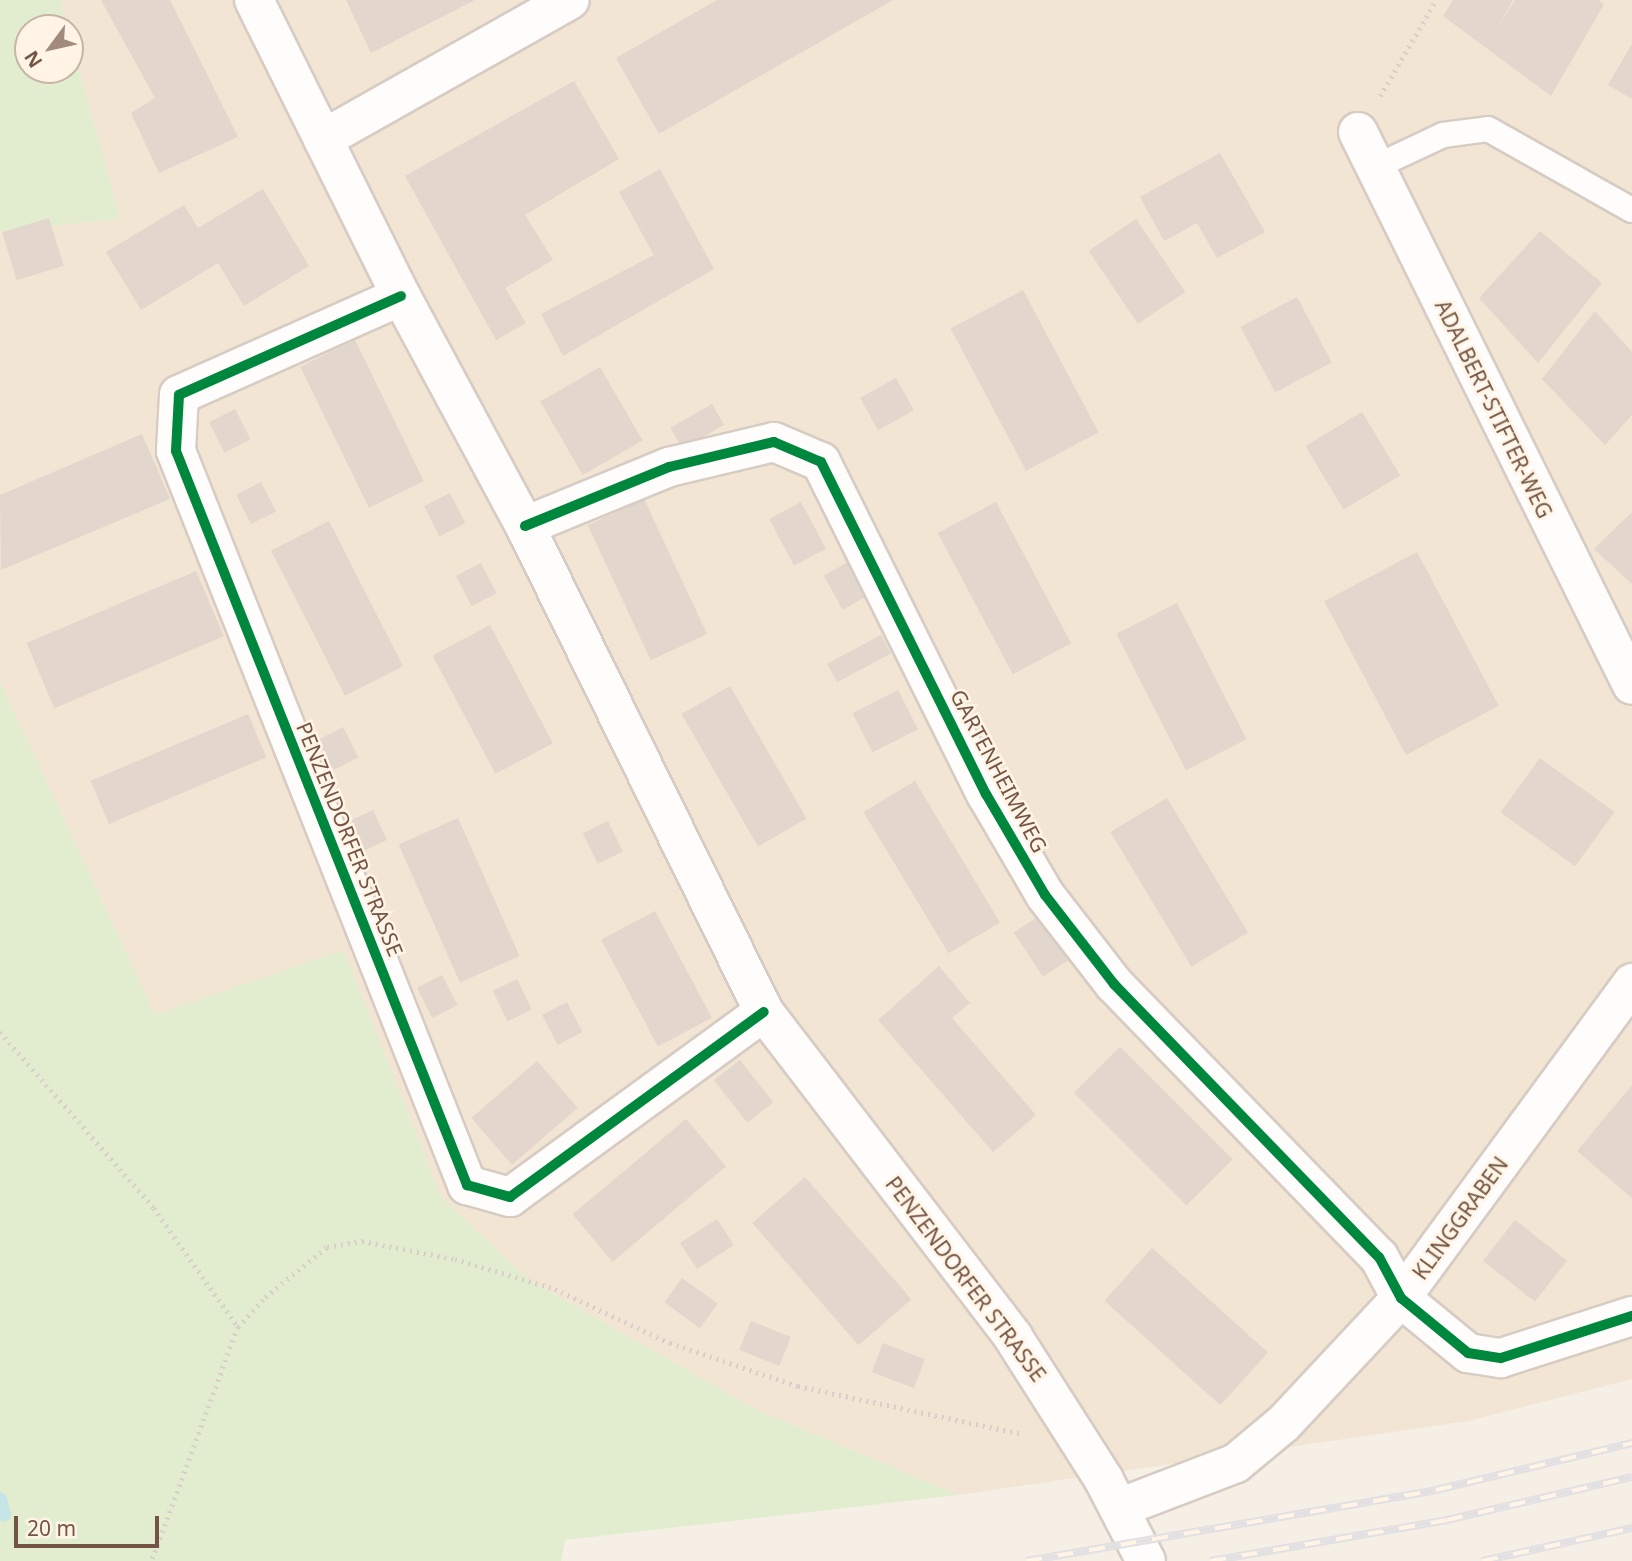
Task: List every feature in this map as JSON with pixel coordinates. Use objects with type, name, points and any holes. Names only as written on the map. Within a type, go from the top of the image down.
[{"type":"street","name":"PENZENDORFER STRASSE","points":[[254,0],[401,296],[525,526],[764,1012],[1013,1337],[1073,1429],[1146,1561]]},
{"type":"street","points":[[324,139],[570,0]]},
{"type":"street","name":"ADALBERT-STIFTER-WEG","points":[[1358,132],[1632,685]]},
{"type":"street","name":"PENZENDORFER STRASSE","points":[[401,296],[178,395],[176,451],[467,1185],[510,1197],[764,1012]]},
{"type":"street","name":"GARTENHEIMWEG","points":[[525,526],[669,467],[774,442],[821,462],[986,794],[1045,895],[1114,984],[1378,1257],[1401,1298]]},
{"type":"street","name":"KLINGGRABEN","points":[[1119,1508],[1236,1463],[1284,1423],[1401,1298],[1632,983]]},
{"type":"street","points":[[1401,1298],[1468,1353],[1501,1358],[1632,1316]]},
{"type":"lane","points":[[1375,167],[1443,135],[1488,129],[1632,210]]},
{"type":"path","points":[[1358,132],[1436,0]]},
{"type":"path","points":[[0,1032],[154,1208],[238,1327]]},
{"type":"path","points":[[152,1561],[238,1327],[265,1297],[327,1247],[362,1241],[456,1259],[555,1289],[670,1343],[798,1386],[1028,1435],[1073,1429]]},
{"type":"shaded area","points":[[60,0],[1632,0],[1632,1379],[1468,1421],[958,1495],[755,1409],[528,1279],[441,1197],[343,951],[155,1015],[0,682],[0,231],[120,219],[83,84],[84,14],[64,14]]},
{"type":"green space","points":[[0,0],[60,0],[64,14],[14,14],[14,84],[83,84],[120,219],[0,231]]},
{"type":"green space","points":[[0,682],[155,1015],[343,950],[441,1197],[528,1279],[755,1409],[958,1495],[565,1540],[561,1561],[0,1561]]},
{"type":"building","points":[[101,0],[170,0],[238,137],[159,173],[131,113],[155,98]]},
{"type":"building","points":[[346,0],[475,0],[371,53]]},
{"type":"building","points":[[717,0],[893,0],[659,134],[616,58]]},
{"type":"building","points":[[1453,0],[1513,0],[1496,31],[1515,0],[1598,0],[1604,4],[1551,96],[1443,16]]},
{"type":"building","points":[[1632,44],[1632,99],[1608,85]]},
{"type":"building","points":[[574,81],[619,159],[525,215],[553,260],[505,288],[526,323],[496,340],[405,176]]},
{"type":"building","points":[[1220,153],[1265,232],[1217,258],[1197,223],[1164,241],[1140,197]]},
{"type":"building","points":[[660,169],[714,269],[563,356],[541,314],[654,255],[619,192]]},
{"type":"building","points":[[263,189],[309,266],[244,306],[218,263],[141,310],[106,252],[184,205],[198,228]]},
{"type":"building","points":[[49,218],[64,266],[17,280],[2,232]]},
{"type":"building","points":[[1136,219],[1185,292],[1138,324],[1089,251]]},
{"type":"building","points":[[1540,231],[1602,283],[1538,363],[1479,298]]},
{"type":"building","points":[[1023,290],[1099,432],[1026,471],[951,328]]},
{"type":"building","points":[[1297,297],[1332,362],[1275,392],[1240,327]]},
{"type":"building","points":[[1595,311],[1632,352],[1632,415],[1605,445],[1542,379]]},
{"type":"building","points":[[355,340],[424,481],[369,508],[300,367]]},
{"type":"building","points":[[600,367],[642,441],[583,475],[540,402]]},
{"type":"building","points":[[896,378],[914,410],[878,430],[860,398]]},
{"type":"building","points":[[712,404],[724,425],[682,449],[670,428]]},
{"type":"building","points":[[235,409],[250,439],[225,452],[209,422]]},
{"type":"building","points":[[1362,412],[1400,475],[1344,509],[1305,446]]},
{"type":"building","points":[[142,434],[170,499],[1,570],[0,495]]},
{"type":"building","points":[[261,482],[276,511],[251,524],[236,495]]},
{"type":"building","points":[[450,493],[465,523],[440,536],[424,506]]},
{"type":"building","points":[[644,499],[707,634],[651,660],[588,525]]},
{"type":"building","points":[[801,502],[826,549],[794,566],[769,519]]},
{"type":"building","points":[[996,502],[1071,643],[1013,674],[938,533]]},
{"type":"building","points":[[1632,512],[1632,584],[1594,549]]},
{"type":"building","points":[[329,521],[403,666],[345,696],[271,551]]},
{"type":"building","points":[[1417,552],[1499,706],[1406,755],[1324,601]]},
{"type":"building","points":[[850,561],[869,595],[843,610],[824,576]]},
{"type":"building","points":[[481,563],[496,593],[471,606],[456,576]]},
{"type":"building","points":[[196,571],[224,636],[54,708],[27,643]]},
{"type":"building","points":[[1177,603],[1246,739],[1186,770],[1116,634]]},
{"type":"building","points":[[490,625],[553,743],[496,774],[433,656]]},
{"type":"building","points":[[881,635],[891,654],[837,682],[827,664]]},
{"type":"building","points":[[730,686],[807,819],[758,847],[682,714]]},
{"type":"building","points":[[898,690],[918,729],[873,752],[853,713]]},
{"type":"building","points":[[248,714],[266,757],[109,824],[91,781]]},
{"type":"building","points":[[343,727],[358,757],[333,770],[318,740]]},
{"type":"building","points":[[1540,758],[1614,812],[1575,866],[1501,812]]},
{"type":"building","points":[[915,781],[1000,922],[949,953],[864,812]]},
{"type":"building","points":[[1167,798],[1248,933],[1191,967],[1110,832]]},
{"type":"building","points":[[373,810],[387,840],[361,852],[347,822]]},
{"type":"building","points":[[458,818],[519,956],[460,982],[399,844]]},
{"type":"building","points":[[608,821],[623,852],[598,864],[583,833]]},
{"type":"building","points":[[1050,909],[1079,953],[1043,977],[1014,932]]},
{"type":"building","points":[[655,911],[712,1018],[658,1046],[601,940]]},
{"type":"building","points":[[939,966],[970,1003],[952,1018],[1036,1115],[993,1152],[878,1020]]},
{"type":"building","points":[[442,975],[457,1005],[432,1018],[417,988]]},
{"type":"building","points":[[517,979],[532,1010],[508,1021],[493,991]]},
{"type":"building","points":[[567,1002],[582,1032],[557,1045],[542,1015]]},
{"type":"building","points":[[1120,1047],[1232,1159],[1186,1205],[1074,1093]]},
{"type":"building","points":[[740,1060],[773,1103],[747,1123],[714,1080]]},
{"type":"building","points":[[537,1061],[578,1108],[512,1165],[471,1118]]},
{"type":"building","points":[[1632,1085],[1632,1198],[1577,1151]]},
{"type":"building","points":[[686,1119],[726,1166],[612,1262],[573,1214]]},
{"type":"building","points":[[805,1177],[911,1299],[858,1345],[752,1223]]},
{"type":"building","points":[[717,1219],[734,1245],[697,1269],[680,1243]]},
{"type":"building","points":[[1515,1220],[1567,1261],[1535,1302],[1483,1261]]},
{"type":"building","points":[[1152,1248],[1268,1352],[1220,1405],[1104,1301]]},
{"type":"building","points":[[682,1278],[718,1304],[700,1328],[664,1302]]},
{"type":"building","points":[[751,1321],[791,1337],[779,1366],[739,1350]]},
{"type":"building","points":[[883,1343],[925,1359],[914,1388],[872,1372]]},
{"type":"waterway","points":[[0,1499],[4,1514]]},
{"type":"railway","points":[[1026,1561],[1436,1490],[1632,1443]]},
{"type":"railway","points":[[1210,1561],[1447,1520],[1632,1477]]},
{"type":"railway","points":[[1482,1561],[1632,1528]]},
{"type":"cycle path","points":[[401,296],[179,395],[176,451],[467,1185],[510,1197],[764,1012]]},
{"type":"cycle path","points":[[525,526],[669,467],[774,442],[821,462],[986,794],[1045,895],[1114,984],[1379,1257],[1401,1298],[1468,1353],[1501,1358],[1632,1316]]}]
